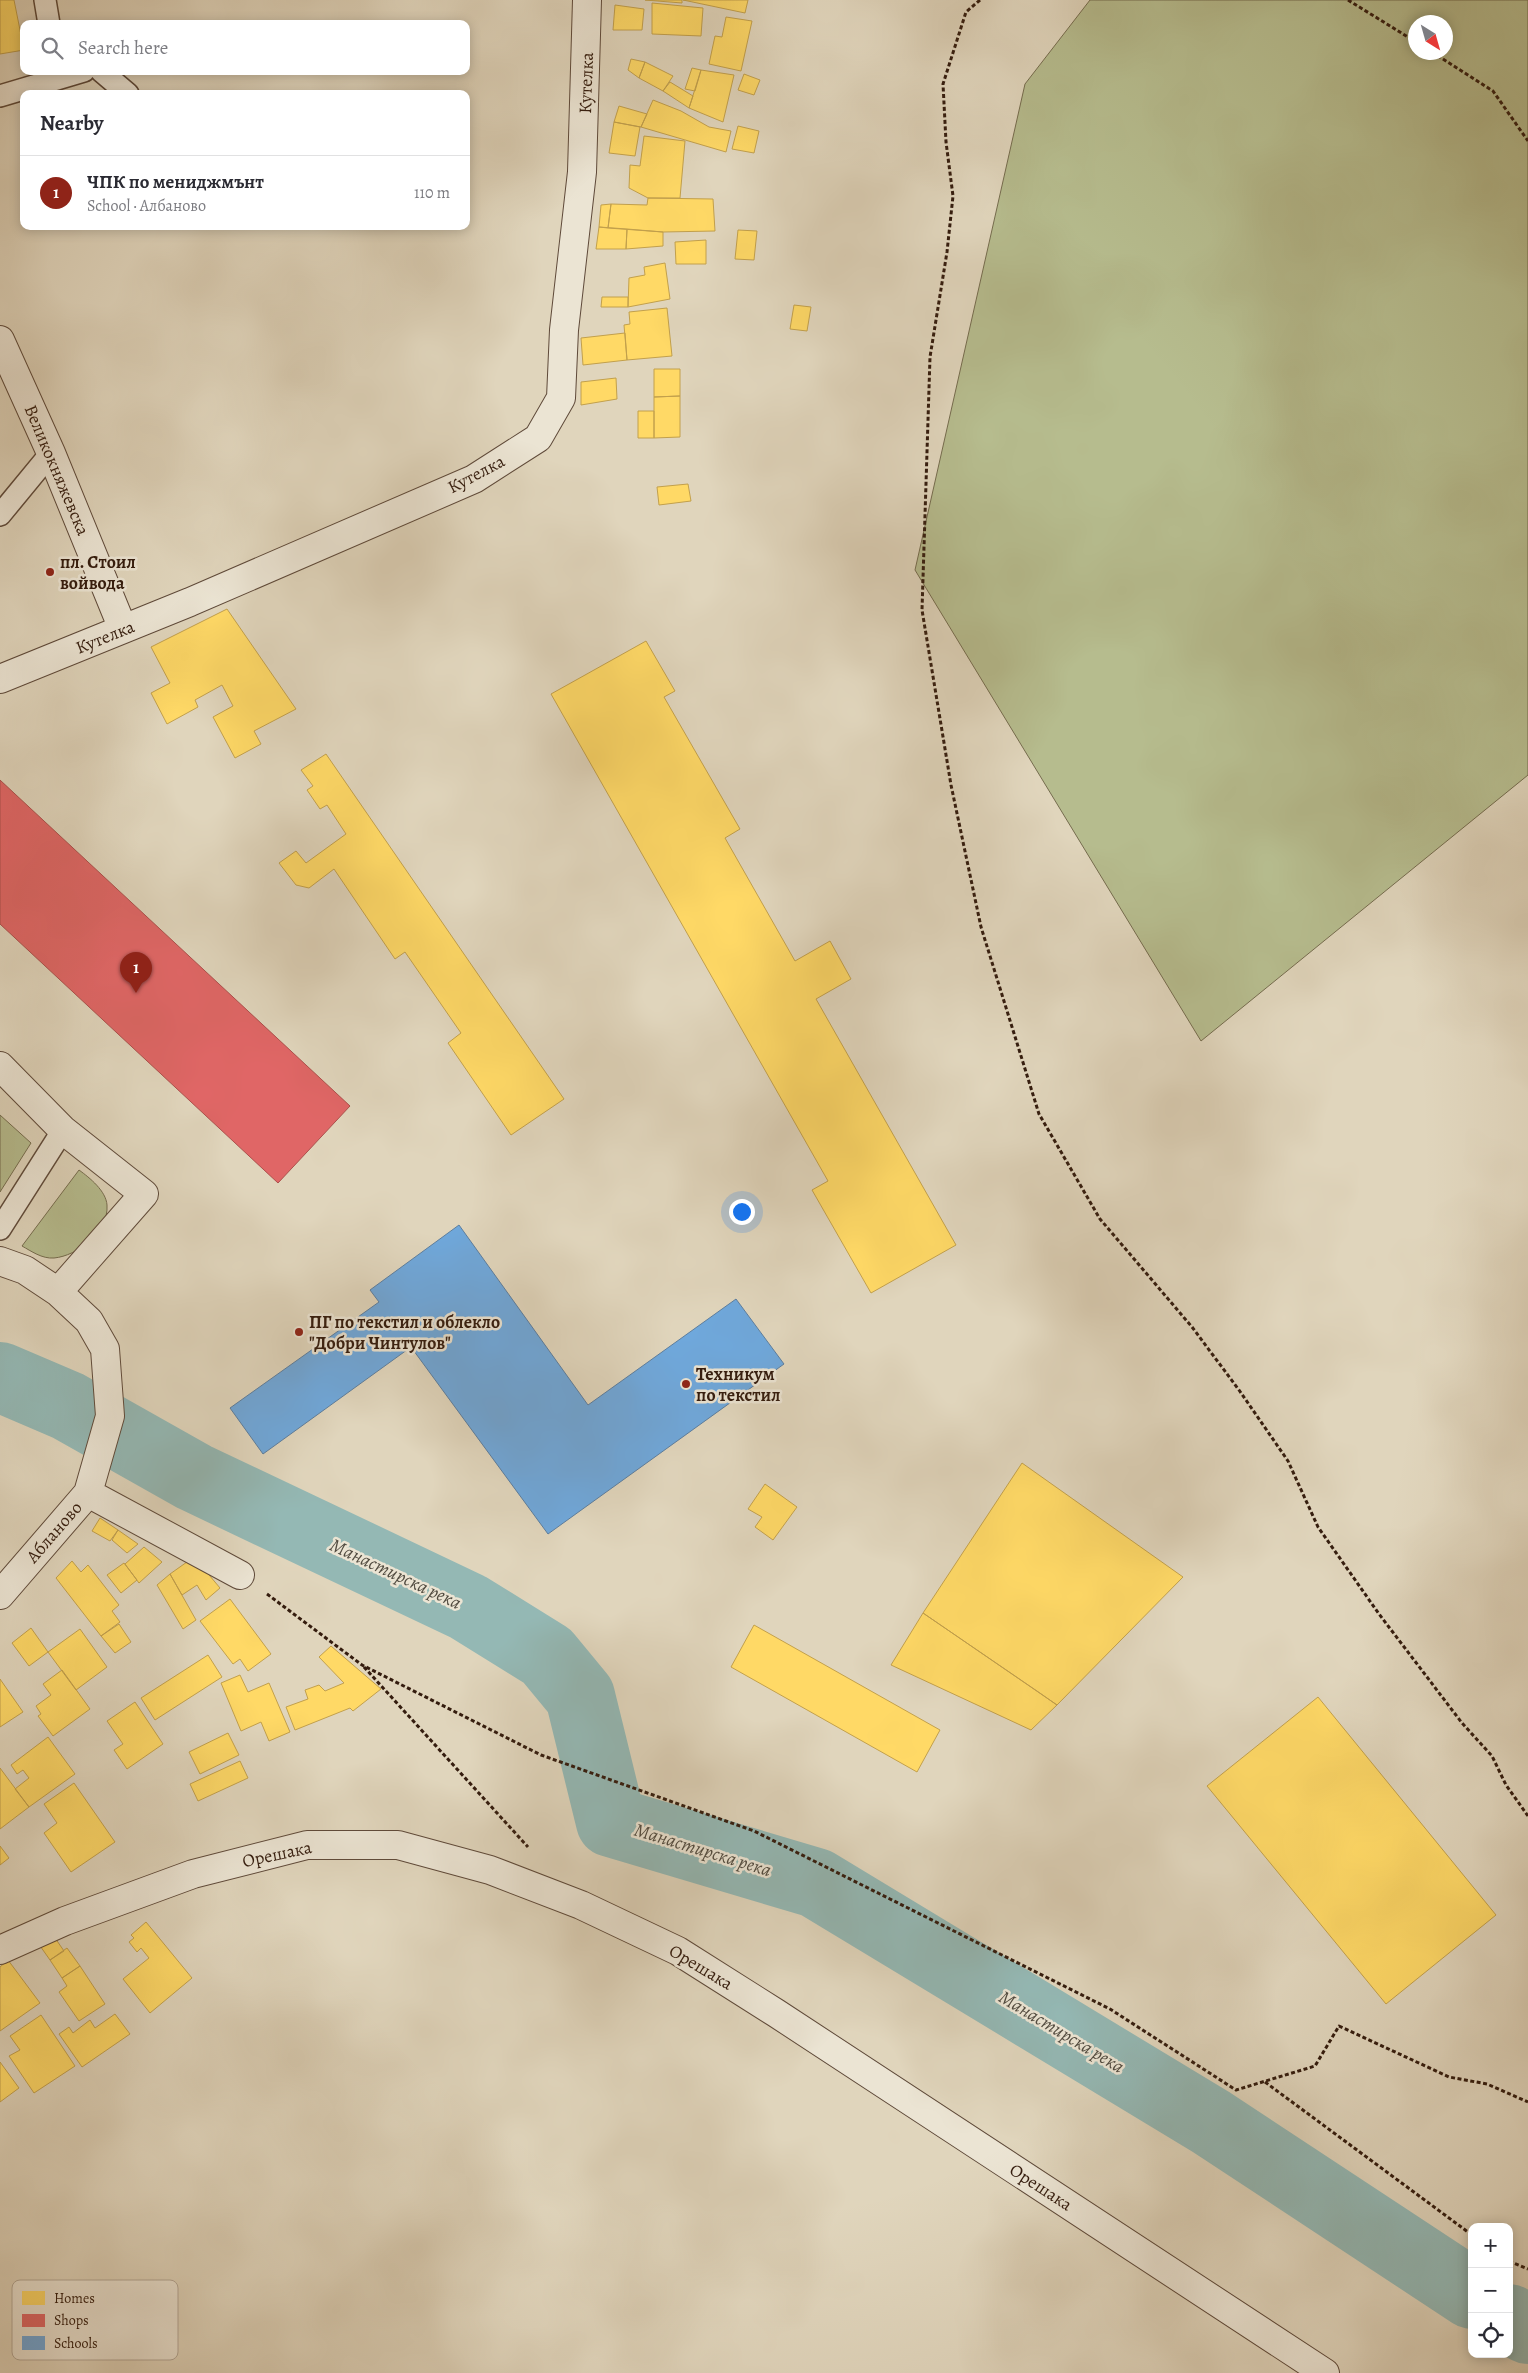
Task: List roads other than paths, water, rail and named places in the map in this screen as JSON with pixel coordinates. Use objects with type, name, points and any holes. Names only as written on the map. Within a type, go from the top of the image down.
[{"type":"street","name":"Кутелка","points":[[0,679],[123,629],[474,479],[538,438],[561,398],[564,330],[582,172],[587,0]]},
{"type":"street","name":"Великокняжевска","points":[[0,340],[52,453],[123,629]]},
{"type":"street","points":[[0,1066],[63,1130],[144,1194],[58,1292]]},
{"type":"street","points":[[0,1261],[24,1270],[58,1292],[89,1321],[105,1349],[110,1416],[88,1492],[240,1575]]},
{"type":"street","name":"Абланово","points":[[0,1595],[88,1492]]},
{"type":"street","name":"Орешака","points":[[0,1950],[65,1921],[193,1874],[307,1845],[398,1845],[490,1870],[581,1905],[678,1951],[818,2040],[1325,2373]]},
{"type":"lane","points":[[45,0],[48,20]]},
{"type":"lane","points":[[0,96],[59,75]]},
{"type":"lane","points":[[106,75],[123,90]]},
{"type":"lane","points":[[0,515],[52,453]]},
{"type":"lane","points":[[0,1229],[63,1130]]},
{"type":"waterway","name":"Манастирска река","points":[[0,1377],[68,1406],[194,1477],[468,1607],[547,1656],[580,1696],[611,1822],[816,1883],[1211,2122],[1468,2291]]},
{"type":"waterway","name":"Манастирска река","points":[[1513,2321],[1528,2329]]},
{"type":"place","name":"пл. Стоил войвода","points":[[50,572]]},
{"type":"place","name":"ЧПК по мениджмънт","points":[[136,993]]},
{"type":"place","name":"ПГ по текстил и облекло \"Добри Чинтулов\"","points":[[299,1332]]},
{"type":"place","name":"Техникум по текстил","points":[[686,1384]]}]
